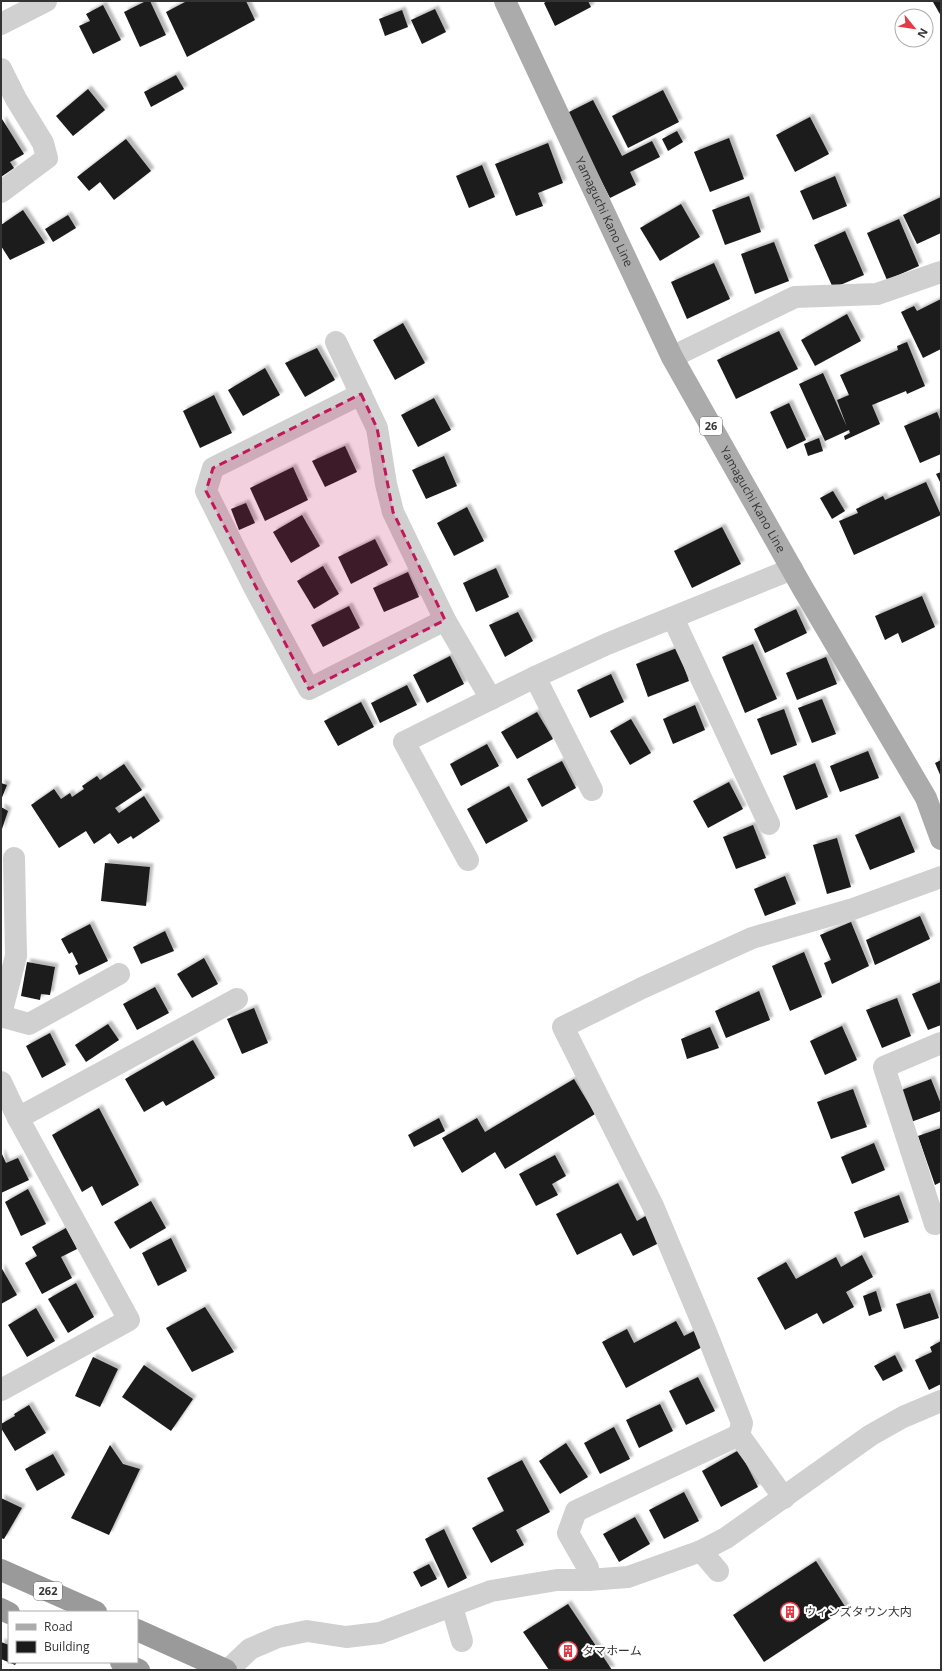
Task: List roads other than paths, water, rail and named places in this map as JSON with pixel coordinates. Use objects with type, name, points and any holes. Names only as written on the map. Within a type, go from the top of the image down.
[{"type":"highway","name":"262","points":[[1,1570],[94,1611]]},
{"type":"highway","points":[[138,1630],[227,1670]]},
{"type":"highway","points":[[123,1663],[139,1670]]},
{"type":"main road","name":"Yamaguchi Kano Line","points":[[505,1],[672,357],[792,569],[926,798],[941,839]]},
{"type":"street","points":[[1,24],[46,1]]},
{"type":"street","points":[[1,69],[16,99],[43,143],[47,158],[1,192]]},
{"type":"street","points":[[672,357],[795,297],[877,294],[941,272]]},
{"type":"street","points":[[336,342],[377,428],[386,484],[393,512],[445,620],[491,699]]},
{"type":"street","points":[[361,394],[213,468],[206,491],[254,587],[309,689],[445,620]]},
{"type":"street","points":[[468,860],[404,742],[535,677],[607,644],[792,569]]},
{"type":"street","points":[[673,618],[769,824]]},
{"type":"street","points":[[535,677],[592,790]]},
{"type":"street","points":[[14,858],[16,956],[1,1015],[29,1024],[119,974]]},
{"type":"street","points":[[784,1498],[739,1436],[742,1423],[706,1332],[652,1206],[563,1027],[642,988],[752,938],[853,909],[941,877]]},
{"type":"street","points":[[18,1118],[237,999]]},
{"type":"street","points":[[939,1228],[884,1067],[941,1042]]},
{"type":"street","points":[[1,1082],[18,1118],[129,1320],[1,1390]]},
{"type":"street","points":[[227,1670],[250,1649],[278,1637],[307,1631],[346,1637],[380,1632],[452,1607],[491,1591],[557,1580],[588,1580],[628,1577],[701,1551],[726,1538],[871,1435],[903,1417],[941,1401]]},
{"type":"street","points":[[588,1580],[588,1568],[568,1533],[576,1511],[739,1436]]},
{"type":"street","points":[[701,1551],[718,1571]]},
{"type":"street","points":[[452,1607],[462,1641]]},
{"type":"place","name":"ウィンズタウン大内","points":[[790,1612]]},
{"type":"place","name":"タマホーム","points":[[568,1651]]}]
